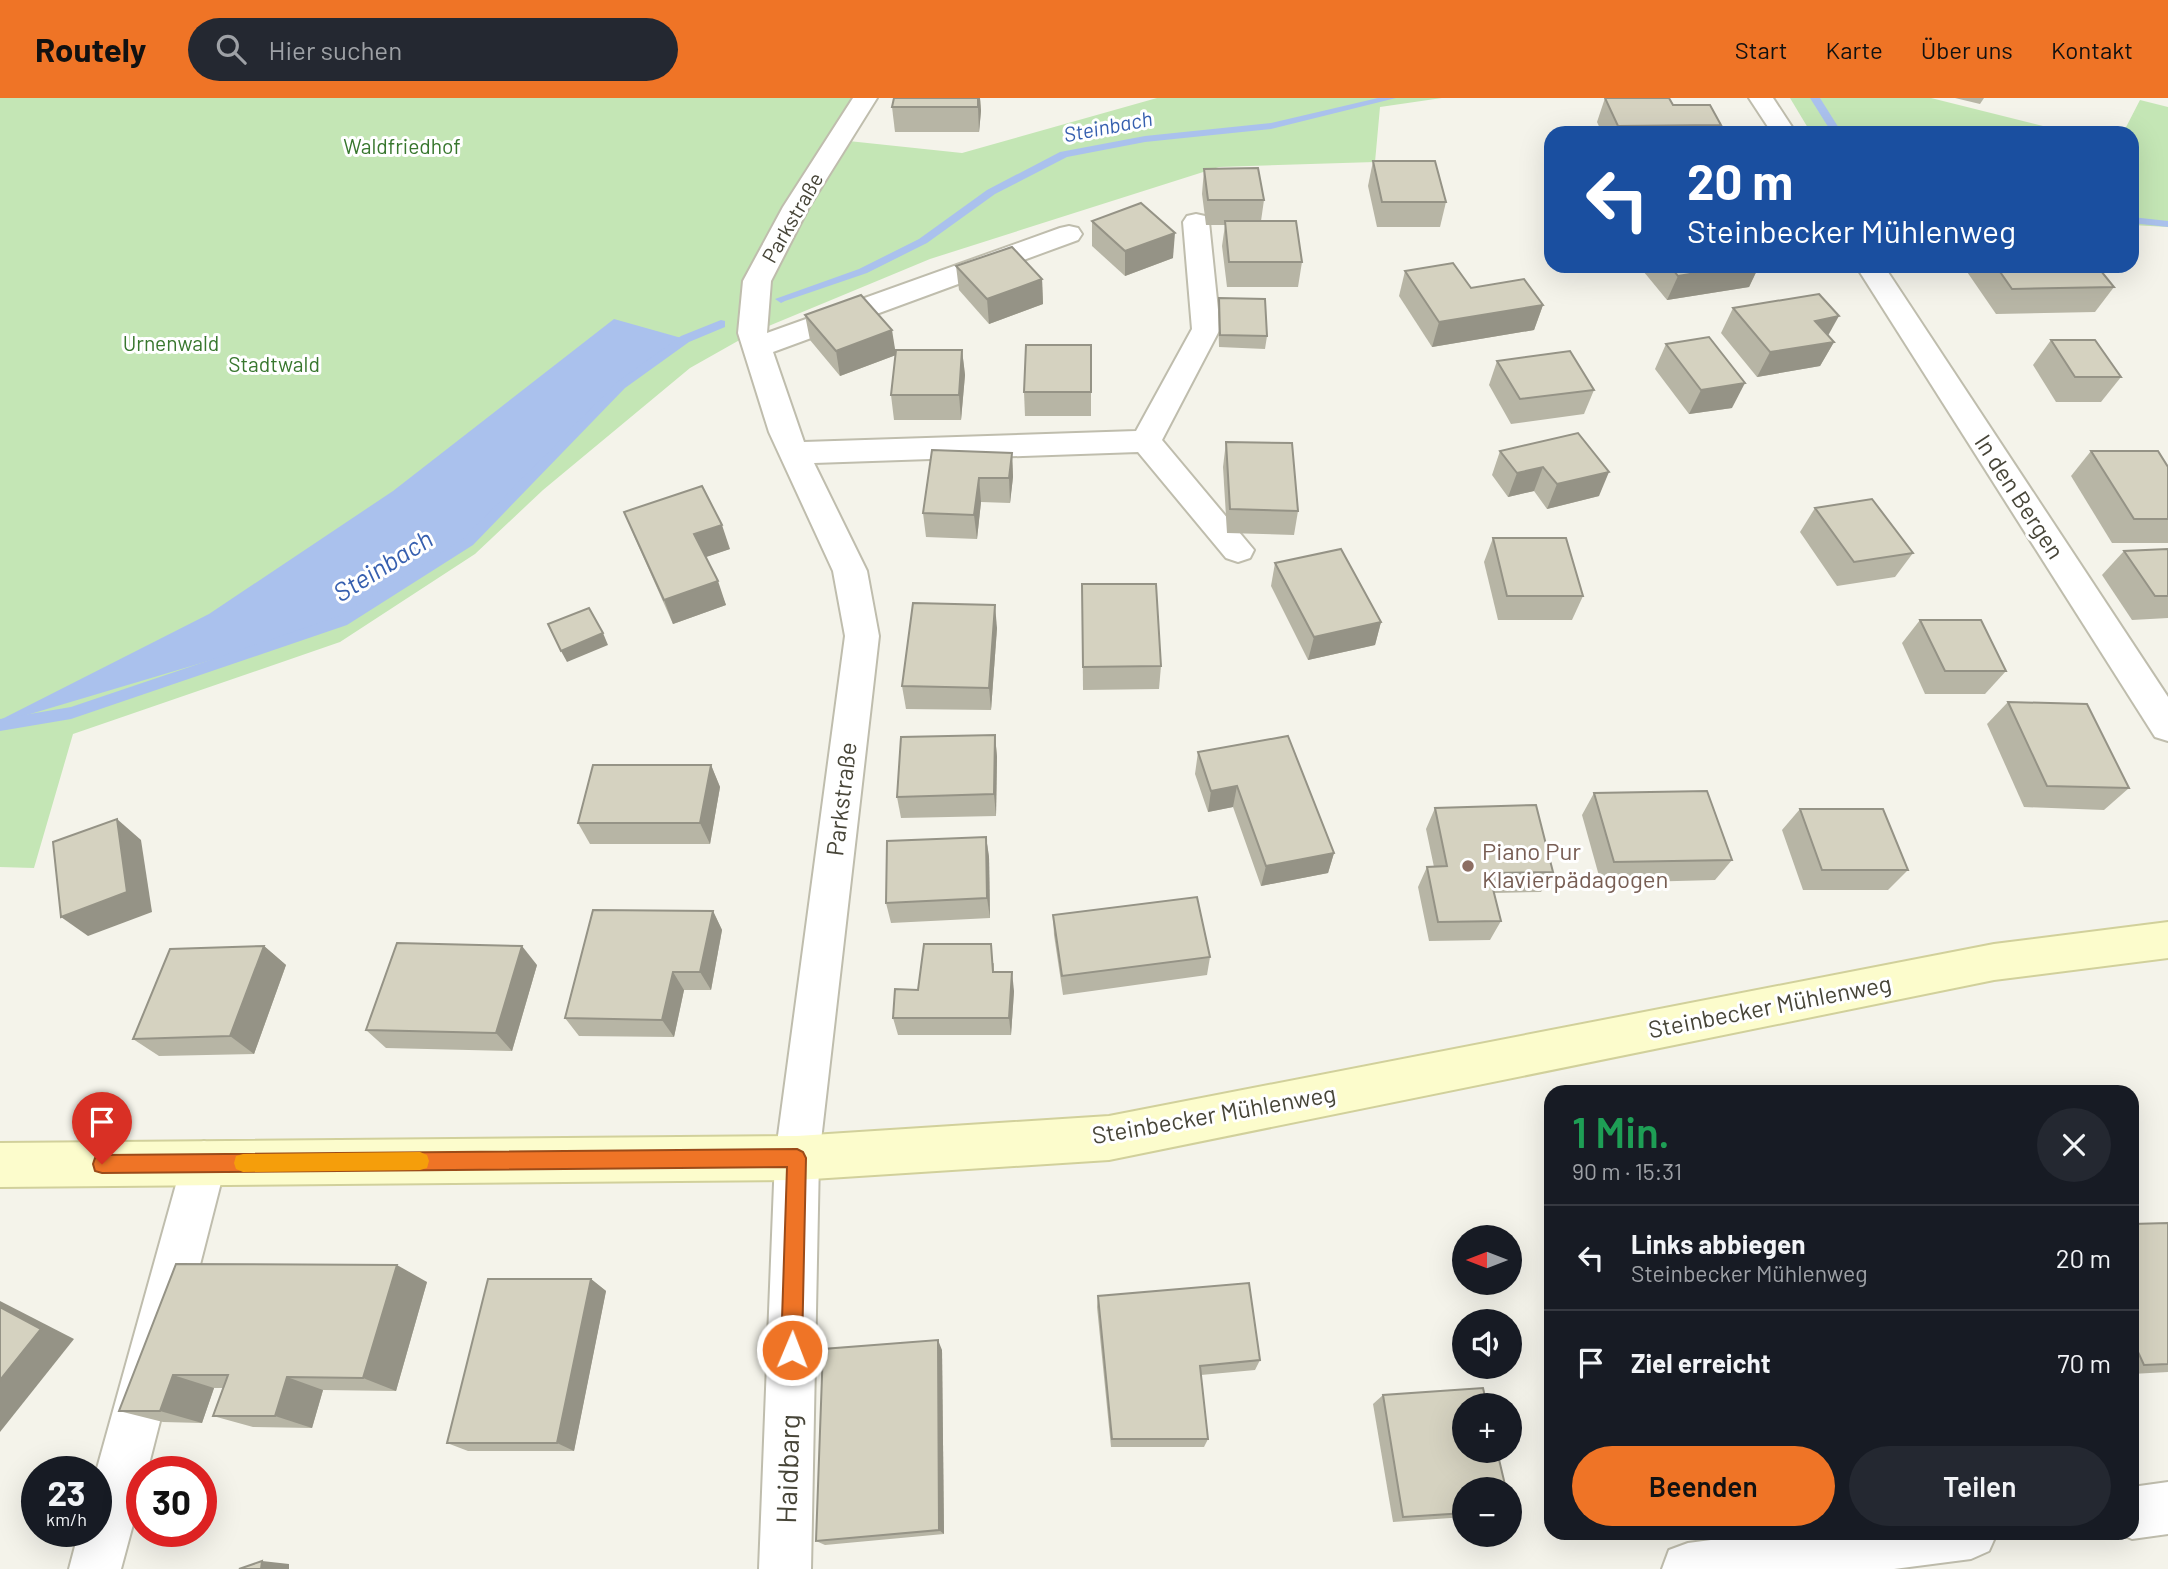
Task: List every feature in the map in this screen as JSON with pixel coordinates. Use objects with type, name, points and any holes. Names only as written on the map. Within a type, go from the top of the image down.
[{"type":"street","name":"Parkstraße","points":[[797,1158],[862,636],[850,571],[784,432],[752,333],[757,281],[796,207],[866,98]]},
{"type":"street","points":[[1761,98],[1779,126]]},
{"type":"street","points":[[1146,441],[1206,329],[1196,222]]},
{"type":"street","points":[[757,347],[1069,234]]},
{"type":"street","name":"In den Bergen","points":[[1875,273],[2168,727]]},
{"type":"street","points":[[794,453],[1146,441]]},
{"type":"street","points":[[1146,441],[1238,550]]},
{"type":"street","name":"Steinbecker Mühlenweg","points":[[0,1165],[797,1158],[1109,1138],[1994,962],[2168,940]]},
{"type":"street","name":"Haidbarg","points":[[785,1569],[797,1158]]},
{"type":"street","points":[[95,1569],[204,1163]]},
{"type":"street","points":[[2139,1512],[2168,1508]]},
{"type":"street","points":[[1688,1569],[1916,1540]]},
{"type":"green space","name":"Stadtwald","points":[[0,98],[865,98],[839,140],[962,153],[1157,98],[1442,98],[1380,107],[1375,162],[1219,167],[930,259],[752,333],[690,368],[543,490],[475,554],[340,642],[73,734],[34,868],[0,867]]},
{"type":"green space","points":[[1790,98],[1931,98],[2043,126],[1807,126]]},
{"type":"green space","points":[[2140,100],[2168,107],[2168,227],[2139,225],[2139,126],[2127,126]]},
{"type":"water","points":[[614,319],[685,339],[621,385],[468,542],[342,621],[0,723],[0,720],[209,614],[393,491]]},
{"type":"building","points":[[894,98],[978,98],[978,107],[892,107]]},
{"type":"building","points":[[1605,98],[1669,98],[1673,105],[1710,105],[1721,125],[1618,126]]},
{"type":"building","points":[[1373,161],[1435,161],[1446,202],[1382,202]]},
{"type":"building","points":[[1258,168],[1264,200],[1208,200],[1204,169]]},
{"type":"building","points":[[1141,203],[1175,233],[1125,251],[1092,221]]},
{"type":"building","points":[[1225,221],[1296,221],[1302,262],[1229,262]]},
{"type":"building","points":[[1012,247],[1042,279],[987,299],[956,266]]},
{"type":"building","points":[[1453,263],[1471,288],[1524,279],[1543,305],[1439,322],[1405,271]]},
{"type":"building","points":[[2001,273],[2103,273],[2114,287],[2012,289]]},
{"type":"building","points":[[1819,294],[1839,316],[1815,321],[1834,342],[1770,352],[1733,308]]},
{"type":"building","points":[[861,295],[892,330],[836,351],[805,315]]},
{"type":"building","points":[[1219,298],[1265,299],[1267,336],[1220,335]]},
{"type":"building","points":[[1709,337],[1745,383],[1701,390],[1666,344]]},
{"type":"building","points":[[2051,340],[2095,340],[2121,377],[2075,377]]},
{"type":"building","points":[[1026,345],[1091,345],[1091,392],[1024,392]]},
{"type":"building","points":[[896,350],[962,350],[959,395],[891,395]]},
{"type":"building","points":[[1570,351],[1594,390],[1520,399],[1497,361]]},
{"type":"building","points":[[1578,433],[1609,472],[1557,484],[1543,467],[1517,473],[1500,451]]},
{"type":"building","points":[[1226,442],[1292,443],[1298,511],[1230,509]]},
{"type":"building","points":[[932,450],[1012,453],[1009,478],[979,478],[974,515],[923,513]]},
{"type":"building","points":[[2091,451],[2158,451],[2168,467],[2168,519],[2134,519]]},
{"type":"building","points":[[702,486],[722,525],[694,534],[718,581],[664,600],[624,512]]},
{"type":"building","points":[[1872,499],[1913,553],[1854,562],[1815,508]]},
{"type":"building","points":[[1493,538],[1566,538],[1583,596],[1507,596]]},
{"type":"building","points":[[1341,549],[1381,622],[1314,637],[1275,563]]},
{"type":"building","points":[[2168,549],[2168,596],[2155,596],[2124,551]]},
{"type":"building","points":[[1082,584],[1156,584],[1161,666],[1083,667]]},
{"type":"building","points":[[913,603],[995,605],[989,688],[902,686]]},
{"type":"building","points":[[589,608],[603,633],[561,651],[548,624]]},
{"type":"building","points":[[1920,620],[1981,620],[2006,671],[1945,671]]},
{"type":"building","points":[[2008,702],[2087,704],[2129,788],[2047,786]]},
{"type":"building","points":[[995,735],[994,794],[897,797],[901,737]]},
{"type":"building","points":[[1288,736],[1334,853],[1266,866],[1237,786],[1211,791],[1198,752]]},
{"type":"building","points":[[593,765],[711,765],[700,823],[578,823]]},
{"type":"building","points":[[1707,791],[1732,860],[1614,862],[1594,793]]},
{"type":"building","points":[[1536,805],[1553,872],[1489,873],[1501,921],[1438,922],[1427,867],[1447,866],[1435,808]]},
{"type":"building","points":[[1800,809],[1883,809],[1908,870],[1822,870]]},
{"type":"building","points":[[117,819],[127,892],[61,917],[53,842]]},
{"type":"building","points":[[986,837],[987,898],[886,903],[887,841]]},
{"type":"building","points":[[1197,897],[1210,957],[1062,976],[1053,915]]},
{"type":"building","points":[[593,910],[713,911],[700,972],[673,972],[662,1020],[565,1018]]},
{"type":"building","points":[[397,943],[522,946],[496,1033],[366,1030]]},
{"type":"building","points":[[924,944],[991,944],[993,972],[1012,972],[1009,1018],[893,1018],[895,989],[918,990]]},
{"type":"building","points":[[264,946],[230,1036],[133,1039],[170,949]]},
{"type":"building","points":[[2168,1223],[2168,1364],[2144,1365],[2139,1354],[2139,1224]]},
{"type":"building","points":[[176,1264],[397,1265],[363,1378],[287,1377],[275,1416],[213,1416],[228,1375],[173,1375],[160,1411],[119,1411]]},
{"type":"building","points":[[488,1279],[591,1279],[557,1443],[447,1443]]},
{"type":"building","points":[[1249,1283],[1260,1360],[1200,1366],[1208,1439],[1112,1439],[1098,1296]]},
{"type":"building","points":[[0,1307],[41,1329],[0,1380]]},
{"type":"building","points":[[938,1340],[939,1530],[816,1541],[823,1349]]},
{"type":"building","points":[[1483,1388],[1484,1393],[1452,1393],[1452,1463],[1500,1463],[1503,1477],[1452,1477],[1452,1514],[1403,1517],[1383,1395]]},
{"type":"building","points":[[262,1561],[261,1569],[239,1569]]},
{"type":"waterway","name":"Steinbach","points":[[781,299],[863,271],[923,241],[991,192],[1064,154],[1145,139],[1271,126],[1391,98]]},
{"type":"waterway","name":"Steinbach","points":[[1815,98],[1833,126]]},
{"type":"waterway","name":"Steinbach","points":[[2139,221],[2168,224]]},
{"type":"waterway","name":"Steinbach","points":[[0,725],[71,713],[342,621],[468,542],[621,385],[685,339],[721,324]]},
{"type":"slow traffic","points":[[243,1163],[420,1161]]},
{"type":"place","name":"Piano Pur Klavierpädagogen","points":[[1468,866]]},
{"type":"route","points":[[102,1164],[797,1158],[792,1350]]},
{"type":"park label","name":"Waldfriedhof","points":[[402,147]]},
{"type":"park label","name":"Urnenwald","points":[[171,344]]}]
